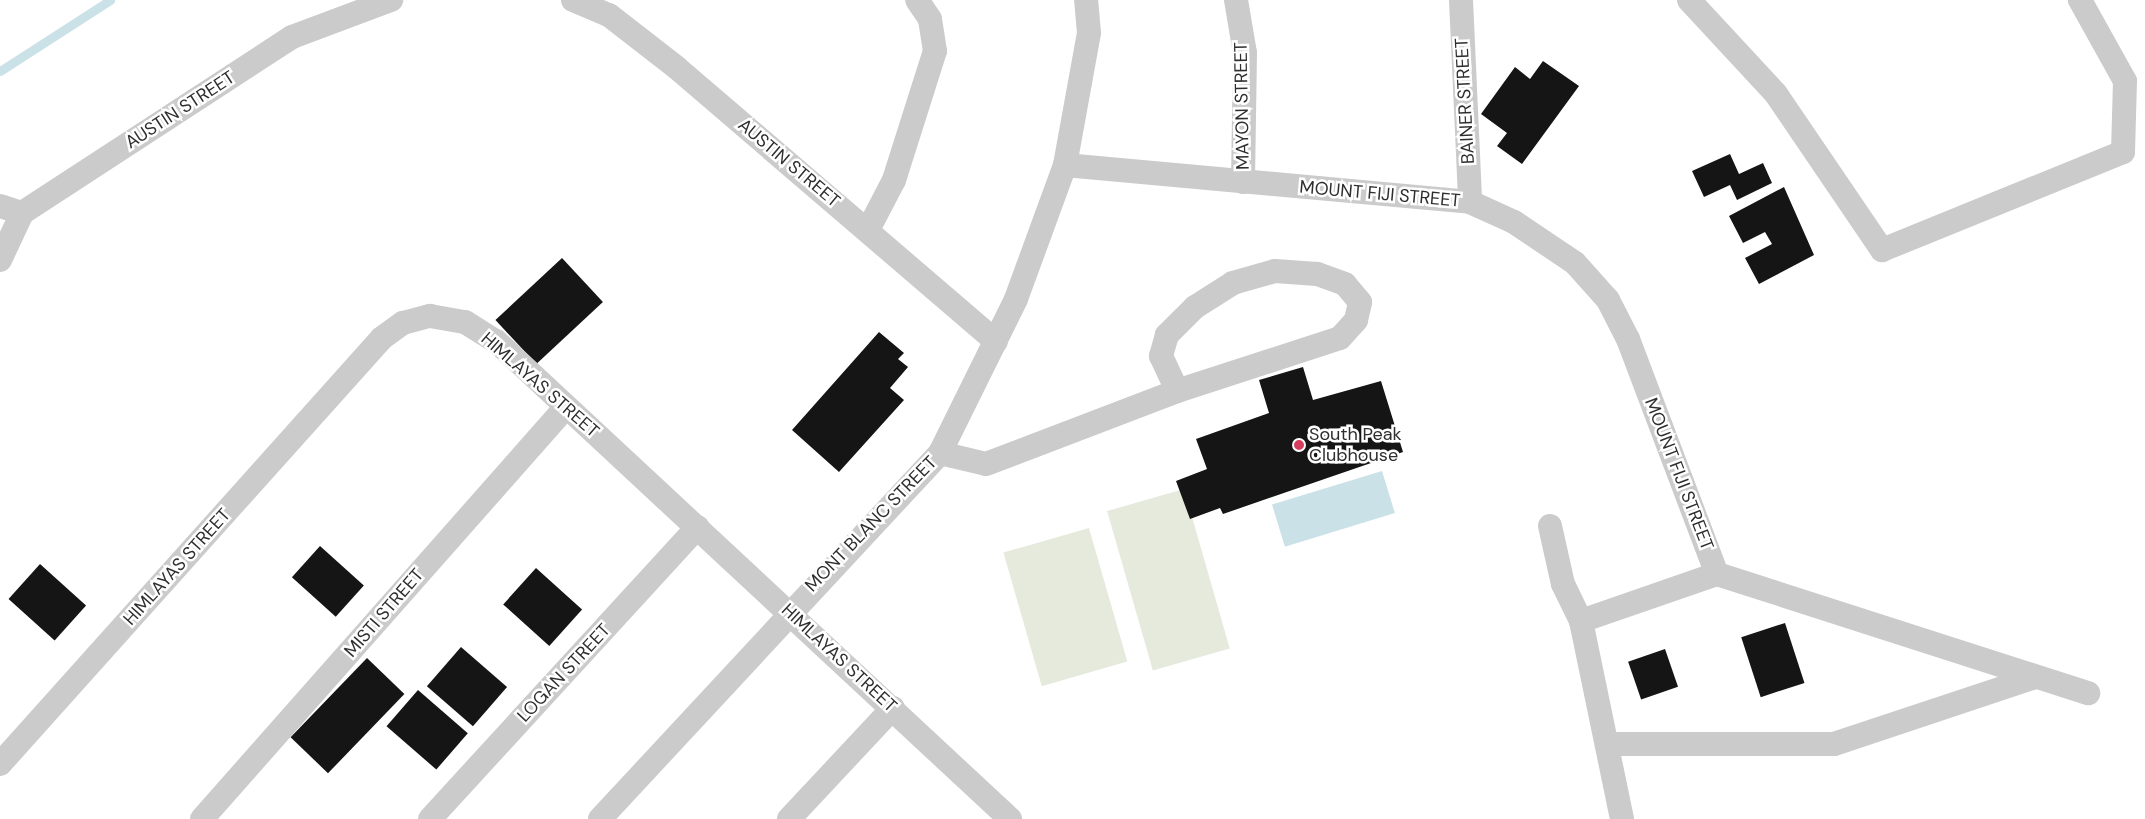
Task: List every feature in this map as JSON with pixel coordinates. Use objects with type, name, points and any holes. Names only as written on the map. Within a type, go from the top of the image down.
[{"type":"street","name":"AUSTIN STREET","points":[[0,260],[11,210],[292,37],[391,0]]},
{"type":"street","name":"AUSTIN STREET","points":[[573,0],[609,15],[624,26],[868,230],[996,341]]},
{"type":"street","points":[[868,230],[894,180],[935,51],[930,19],[917,0]]},
{"type":"street","name":"MONT BLANC STREET","points":[[600,819],[789,610],[940,453],[1016,299],[1065,165],[1089,33],[1086,0]]},
{"type":"street","name":"MAYON STREET","points":[[1236,0],[1244,54],[1242,182]]},
{"type":"street","name":"BAINER STREET","points":[[1461,0],[1470,202]]},
{"type":"street","points":[[1689,0],[1776,94],[1882,250],[2122,152],[2124,82],[2080,0]]},
{"type":"street","name":"MOUNT FIJI STREET","points":[[1065,165],[1470,202],[1514,222],[1575,263],[1608,300],[1628,339],[1717,574]]},
{"type":"street","points":[[940,453],[986,464],[1177,391],[1340,338],[1356,320],[1360,302],[1345,284],[1317,274],[1275,271],[1233,283],[1194,307],[1167,336],[1161,356],[1177,391]]},
{"type":"street","name":"HIMLAYAS STREET","points":[[0,764],[376,345],[403,323],[430,316],[465,322],[496,341],[789,610],[1010,819]]},
{"type":"street","name":"MISTI STREET","points":[[202,819],[566,406]]},
{"type":"street","points":[[1550,526],[1564,584],[1581,621],[1609,744],[1622,819]]},
{"type":"street","name":"LOGAN STREET","points":[[430,819],[698,527]]},
{"type":"street","points":[[1581,621],[1717,574],[2032,678],[2088,693]]},
{"type":"street","points":[[1609,744],[1834,744],[2032,678]]},
{"type":"street","points":[[789,819],[893,708]]},
{"type":"shaded area","points":[[1184,489],[1230,649],[1153,671],[1107,511]]},
{"type":"shaded area","points":[[1089,528],[1127,662],[1042,686],[1003,553]]},
{"type":"water","points":[[1382,471],[1395,513],[1285,547],[1272,505]]},
{"type":"building","points":[[1543,61],[1579,86],[1522,164],[1497,146],[1507,133],[1481,114],[1515,67],[1530,79]]},
{"type":"building","points":[[1730,154],[1739,174],[1763,163],[1772,183],[1737,200],[1730,185],[1704,197],[1692,171]]},
{"type":"building","points":[[1784,187],[1814,255],[1759,284],[1745,258],[1772,244],[1765,232],[1743,243],[1729,216]]},
{"type":"building","points":[[562,258],[603,302],[536,364],[495,320]]},
{"type":"building","points":[[879,332],[904,353],[898,359],[908,367],[890,388],[904,400],[839,472],[792,430]]},
{"type":"building","name":"South Peak Clubhouse","points":[[1303,367],[1313,400],[1381,381],[1403,452],[1223,514],[1220,508],[1190,519],[1176,481],[1207,469],[1196,439],[1269,413],[1259,380]]},
{"type":"building","points":[[320,546],[364,585],[336,617],[292,577]]},
{"type":"building","points":[[40,564],[86,605],[55,640],[9,599]]},
{"type":"building","points":[[536,568],[582,609],[549,646],[503,604]]},
{"type":"building","points":[[1785,623],[1804,683],[1761,697],[1741,637]]},
{"type":"building","points":[[461,647],[507,687],[473,726],[427,686]]},
{"type":"building","points":[[1665,649],[1678,687],[1641,700],[1628,662]]},
{"type":"building","points":[[367,658],[404,694],[328,773],[291,737]]},
{"type":"building","points":[[418,690],[468,733],[436,770],[387,726]]},
{"type":"waterway","points":[[0,71],[110,0]]},
{"type":"place","name":"South Peak Clubhouse","points":[[1299,445]]}]
